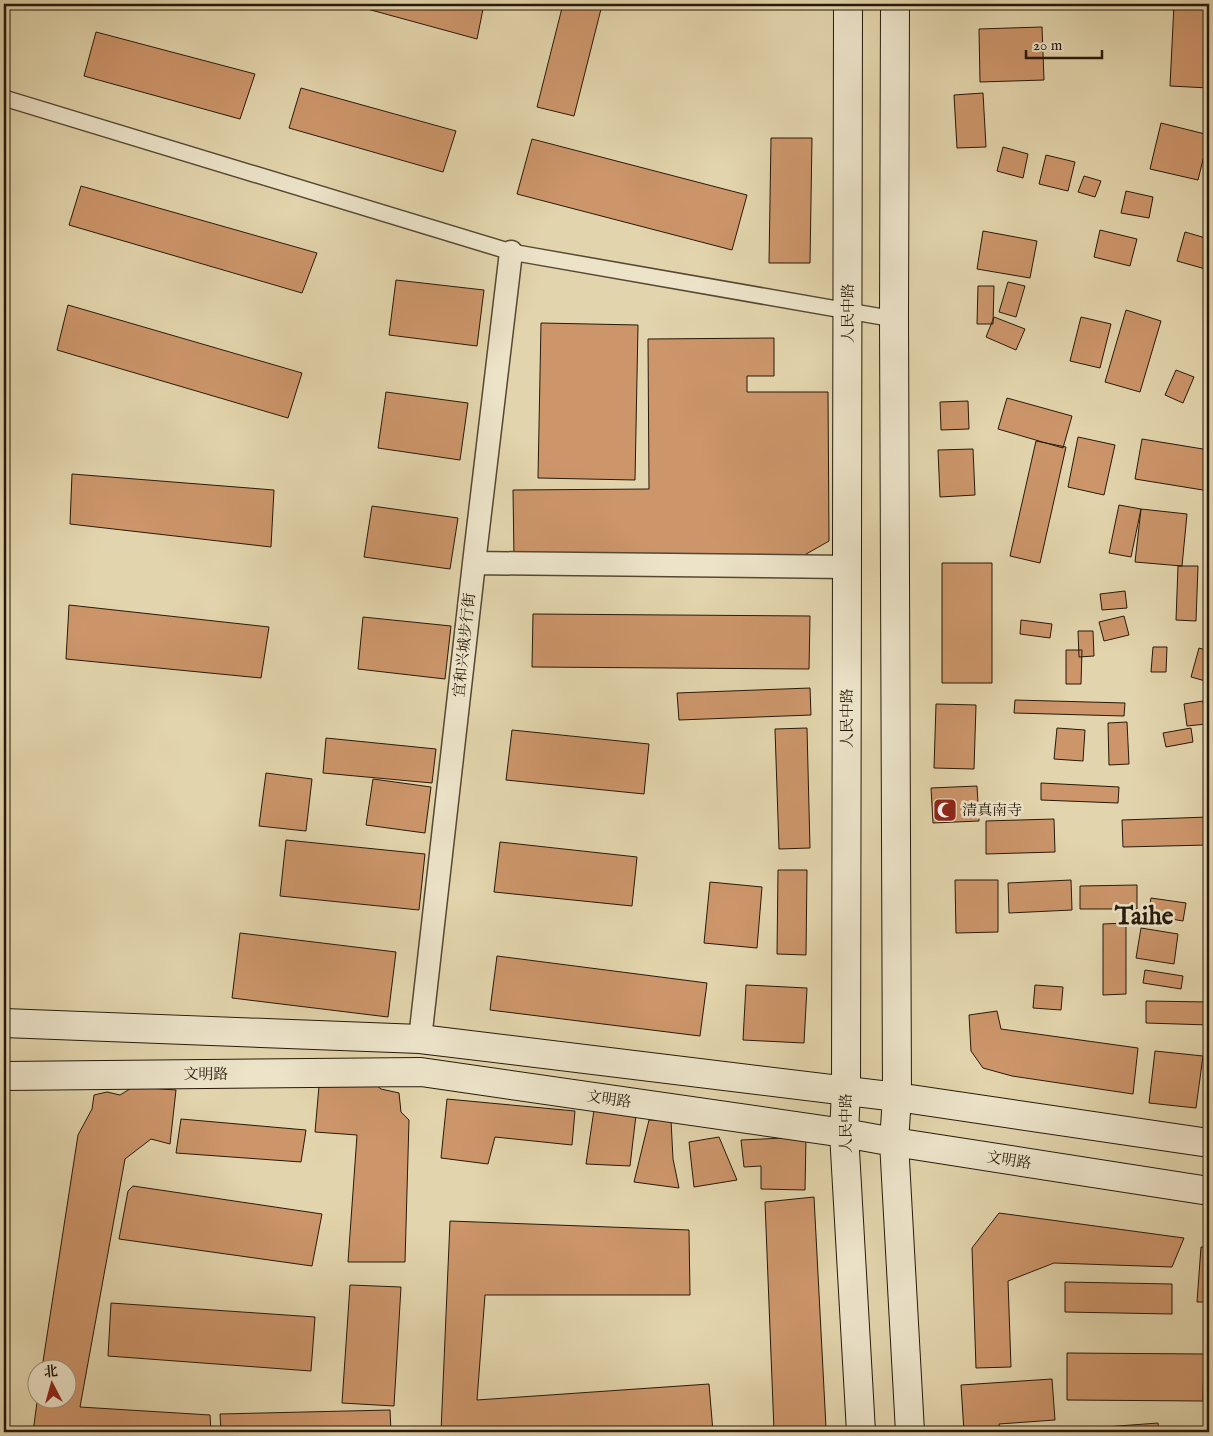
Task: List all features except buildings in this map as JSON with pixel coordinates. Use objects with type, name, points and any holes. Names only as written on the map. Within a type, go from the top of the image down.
[{"type":"main road","name":"人民中路","points":[[848,4],[846,1091],[844,1132],[861,1432]]},
{"type":"main road","points":[[895,4],[894,319],[897,1097],[894,1142],[910,1432]]},
{"type":"main road","points":[[4,1023],[420,1038],[897,1097],[1209,1143]]},
{"type":"main road","name":"文明路","points":[[4,1076],[421,1072],[844,1132],[894,1142],[1209,1191]]},
{"type":"street","name":"宜和兴城步行街","points":[[420,1038],[511,252]]},
{"type":"street","points":[[474,563],[847,567]]},
{"type":"lane","points":[[4,98],[511,252],[894,319]]},
{"type":"place","name":"清真南寺","points":[[945,810]]},
{"type":"district","name":"Taihe","points":[[1144,915]]}]
